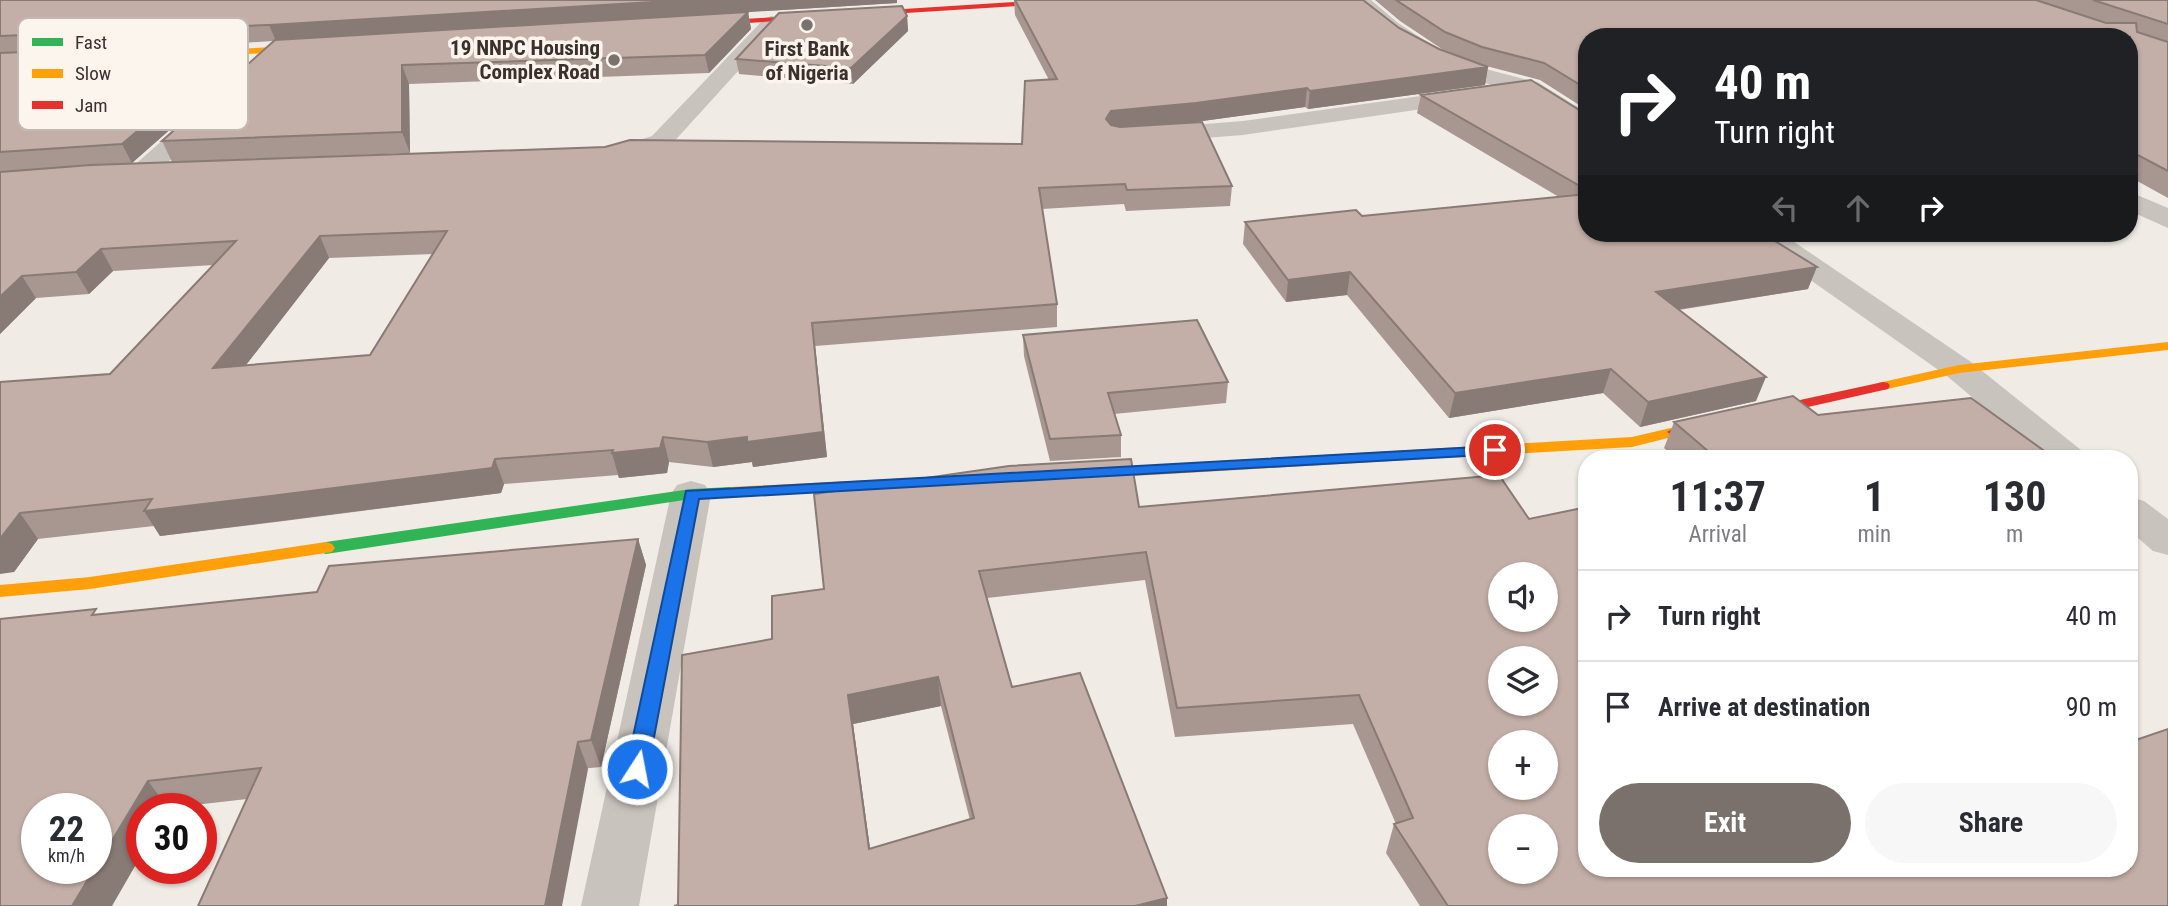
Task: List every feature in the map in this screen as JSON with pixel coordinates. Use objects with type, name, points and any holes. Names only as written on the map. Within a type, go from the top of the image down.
[{"type":"street","points":[[899,0],[679,20],[775,19],[1084,0]]},
{"type":"street","points":[[1360,0],[1433,56],[1470,72],[1531,88],[1578,117]]},
{"type":"street","points":[[596,157],[638,150],[661,141],[775,19]]},
{"type":"street","points":[[248,45],[330,41],[276,50],[248,50]]},
{"type":"street","points":[[252,75],[276,50]]},
{"type":"street","points":[[1133,136],[1243,128],[1531,88]]},
{"type":"street","points":[[140,174],[186,130]]},
{"type":"street","points":[[115,174],[182,172]]},
{"type":"street","points":[[2138,204],[2168,219]]},
{"type":"street","points":[[1775,242],[1959,369],[2057,450]]},
{"type":"street","points":[[1068,475],[1632,442],[1959,369],[2168,346]]},
{"type":"street","points":[[0,591],[90,583],[691,494],[942,481]]},
{"type":"street","points":[[610,906],[691,494]]},
{"type":"street","points":[[2138,517],[2168,541]]},
{"type":"building","points":[[0,0],[686,0],[248,26],[248,18],[18,18],[18,35],[0,36]]},
{"type":"building","points":[[1015,0],[1363,0],[1399,28],[1439,49],[1488,67],[1310,91],[1307,88],[1111,111],[1106,119],[1111,125],[1120,127],[1202,122],[1232,186],[1127,190],[1125,184],[1039,188],[1057,304],[812,323],[823,432],[747,442],[747,437],[707,442],[663,437],[660,448],[495,459],[492,468],[271,496],[144,511],[152,499],[20,513],[0,539],[0,382],[110,374],[236,241],[101,249],[76,272],[22,276],[0,297],[0,172],[91,165],[605,147],[630,140],[1022,144],[1025,81],[1057,79]],"holes":[[[447,231],[370,355],[213,368],[320,236]]]},
{"type":"building","points":[[1396,0],[2036,0],[2106,23],[2136,23],[2137,28],[1578,28],[1578,84],[1544,63],[1482,47],[1445,32]]},
{"type":"building","points":[[2093,0],[2168,0],[2168,24]]},
{"type":"building","points":[[902,6],[907,16],[851,68],[736,59],[779,13]]},
{"type":"building","points":[[748,12],[705,55],[402,65],[402,132],[162,141],[174,130],[248,130],[248,64],[275,40]]},
{"type":"building","points":[[2138,32],[2168,42],[2168,171],[2138,155]]},
{"type":"building","points":[[18,52],[18,130],[139,130],[122,144],[0,152],[0,53]]},
{"type":"building","points":[[1531,80],[1578,109],[1578,185],[1421,95]]},
{"type":"building","points":[[1578,195],[1578,242],[1777,242],[1817,267],[1656,292],[1766,377],[1648,402],[1611,369],[1455,393],[1350,272],[1288,280],[1245,222],[1356,210],[1362,216]]},
{"type":"building","points":[[1197,320],[1228,382],[1108,393],[1121,435],[1050,439],[1023,335]]},
{"type":"building","points":[[1793,396],[1818,415],[1971,398],[2043,450],[1707,450],[1674,422]]},
{"type":"building","points":[[1131,459],[1139,507],[1499,475],[1529,519],[1578,509],[1578,877],[2138,877],[2138,739],[2168,729],[2168,906],[1448,906],[1394,824],[1413,818],[1359,695],[1177,708],[1146,552],[979,571],[1012,687],[1080,673],[1167,898],[1135,906],[674,906],[678,905],[682,655],[772,639],[772,596],[824,589],[814,494],[1009,466]],"holes":[[[938,677],[974,818],[869,849],[848,695]]]},
{"type":"building","points":[[638,539],[591,740],[578,742],[545,906],[198,906],[208,884],[217,884],[217,864],[261,768],[148,781],[141,793],[126,793],[126,817],[112,841],[112,793],[21,793],[21,884],[85,884],[72,906],[0,906],[0,619],[96,609],[92,615],[317,592],[329,566]]},
{"type":"traffic: fast","points":[[326,548],[691,494],[731,492]]},
{"type":"traffic: slow","points":[[248,51],[316,48]]},
{"type":"traffic: slow","points":[[1883,386],[1959,369],[2168,346]]},
{"type":"traffic: slow","points":[[1081,474],[1632,442],[1675,432]]},
{"type":"traffic: slow","points":[[731,492],[930,482]]},
{"type":"traffic: slow","points":[[0,591],[90,583],[326,548]]},
{"type":"traffic: jam","points":[[698,24],[1084,0]]},
{"type":"traffic: jam","points":[[1675,432],[1883,386]]},
{"type":"place","name":"First Bank of Nigeria","points":[[807,25]]},
{"type":"place","name":"19 NNPC Housing Complex Road","points":[[614,60]]},
{"type":"route","points":[[637,769],[691,494],[1495,450]]}]
